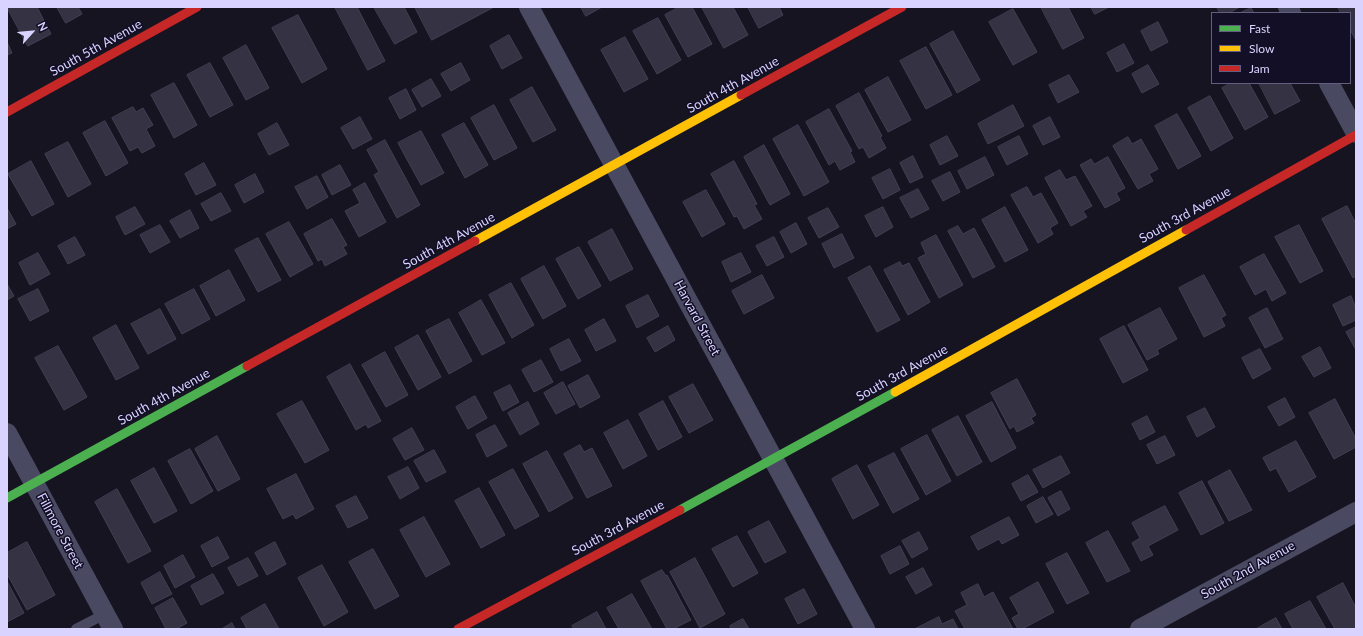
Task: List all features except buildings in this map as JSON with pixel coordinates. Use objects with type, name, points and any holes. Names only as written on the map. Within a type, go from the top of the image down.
[{"type":"street","name":"South 5th Avenue","points":[[7,112],[197,7]]},
{"type":"street","name":"Harvard Street","points":[[529,7],[865,629]]},
{"type":"street","name":"South 4th Avenue","points":[[7,498],[902,7]]},
{"type":"street","points":[[1330,84],[1356,134]]},
{"type":"street","name":"South 3rd Avenue","points":[[458,629],[774,460],[1356,134]]},
{"type":"street","name":"Fillmore Street","points":[[7,433],[109,622]]},
{"type":"street","name":"South 2nd Avenue","points":[[1140,629],[1356,512]]},
{"type":"lane","points":[[76,629],[109,622]]},
{"type":"traffic: fast","points":[[7,498],[247,366]]},
{"type":"traffic: fast","points":[[680,510],[895,392]]},
{"type":"traffic: slow","points":[[475,241],[741,95]]},
{"type":"traffic: slow","points":[[895,392],[1186,230]]},
{"type":"traffic: jam","points":[[7,112],[197,7]]},
{"type":"traffic: jam","points":[[741,95],[902,7]]},
{"type":"traffic: jam","points":[[1186,230],[1356,135]]},
{"type":"traffic: jam","points":[[247,366],[475,241]]},
{"type":"traffic: jam","points":[[458,629],[680,510]]}]
